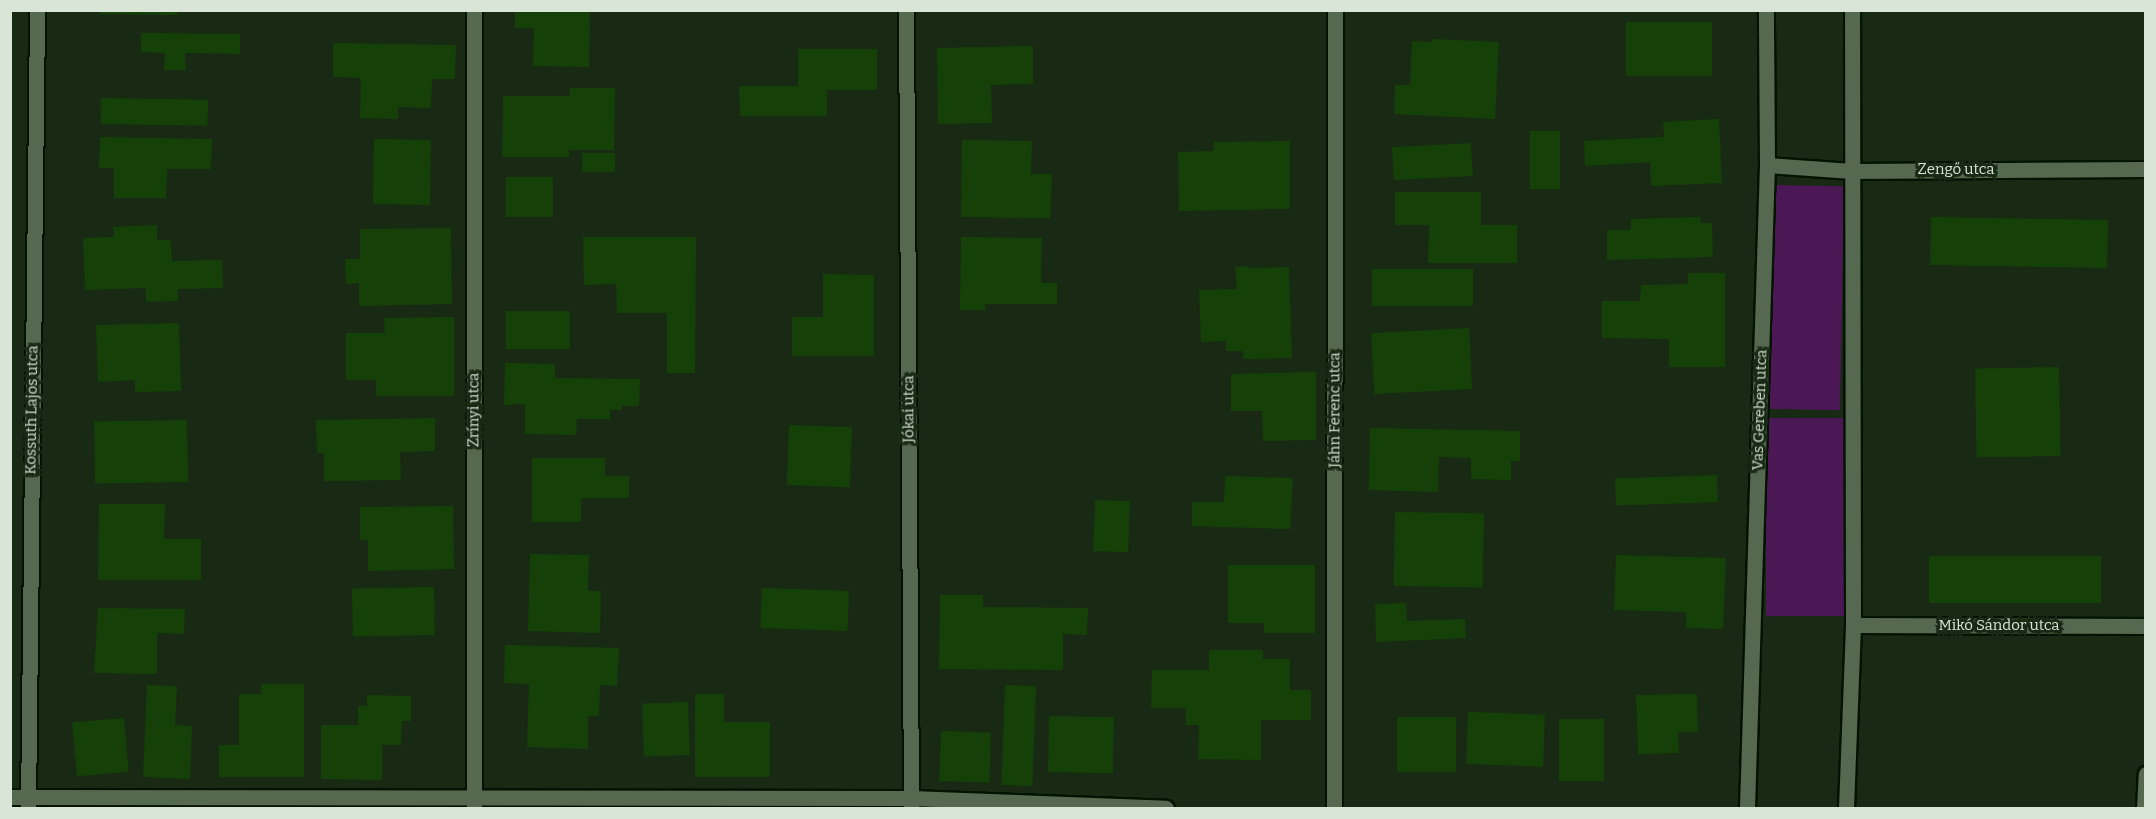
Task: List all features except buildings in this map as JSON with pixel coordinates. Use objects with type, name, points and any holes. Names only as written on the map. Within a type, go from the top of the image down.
[{"type":"street","name":"Kossuth Lajos utca","points":[[28,803],[37,10]]},
{"type":"street","name":"Zrínyi utca","points":[[474,10],[474,804]]},
{"type":"street","name":"Jókai utca","points":[[906,10],[911,803]]},
{"type":"street","name":"Jáhn Ferenc utca","points":[[1334,808],[1335,10]]},
{"type":"street","name":"Vas Gereben utca","points":[[1747,808],[1767,165],[1766,10]]},
{"type":"street","points":[[1846,808],[1853,626],[1852,10]]},
{"type":"street","name":"Zengő utca","points":[[1767,165],[1852,171],[2145,169]]},
{"type":"street","name":"Mikó Sándor utca","points":[[1853,626],[2145,626]]},
{"type":"street","points":[[2144,808],[2145,774]]},
{"type":"street","points":[[10,797],[28,803],[911,803],[1166,808]]},
{"type":"shaded area","points":[[1773,185],[1844,186],[1840,410],[1769,409]]},
{"type":"shaded area","points":[[1766,418],[1844,418],[1844,616],[1766,616]]}]
